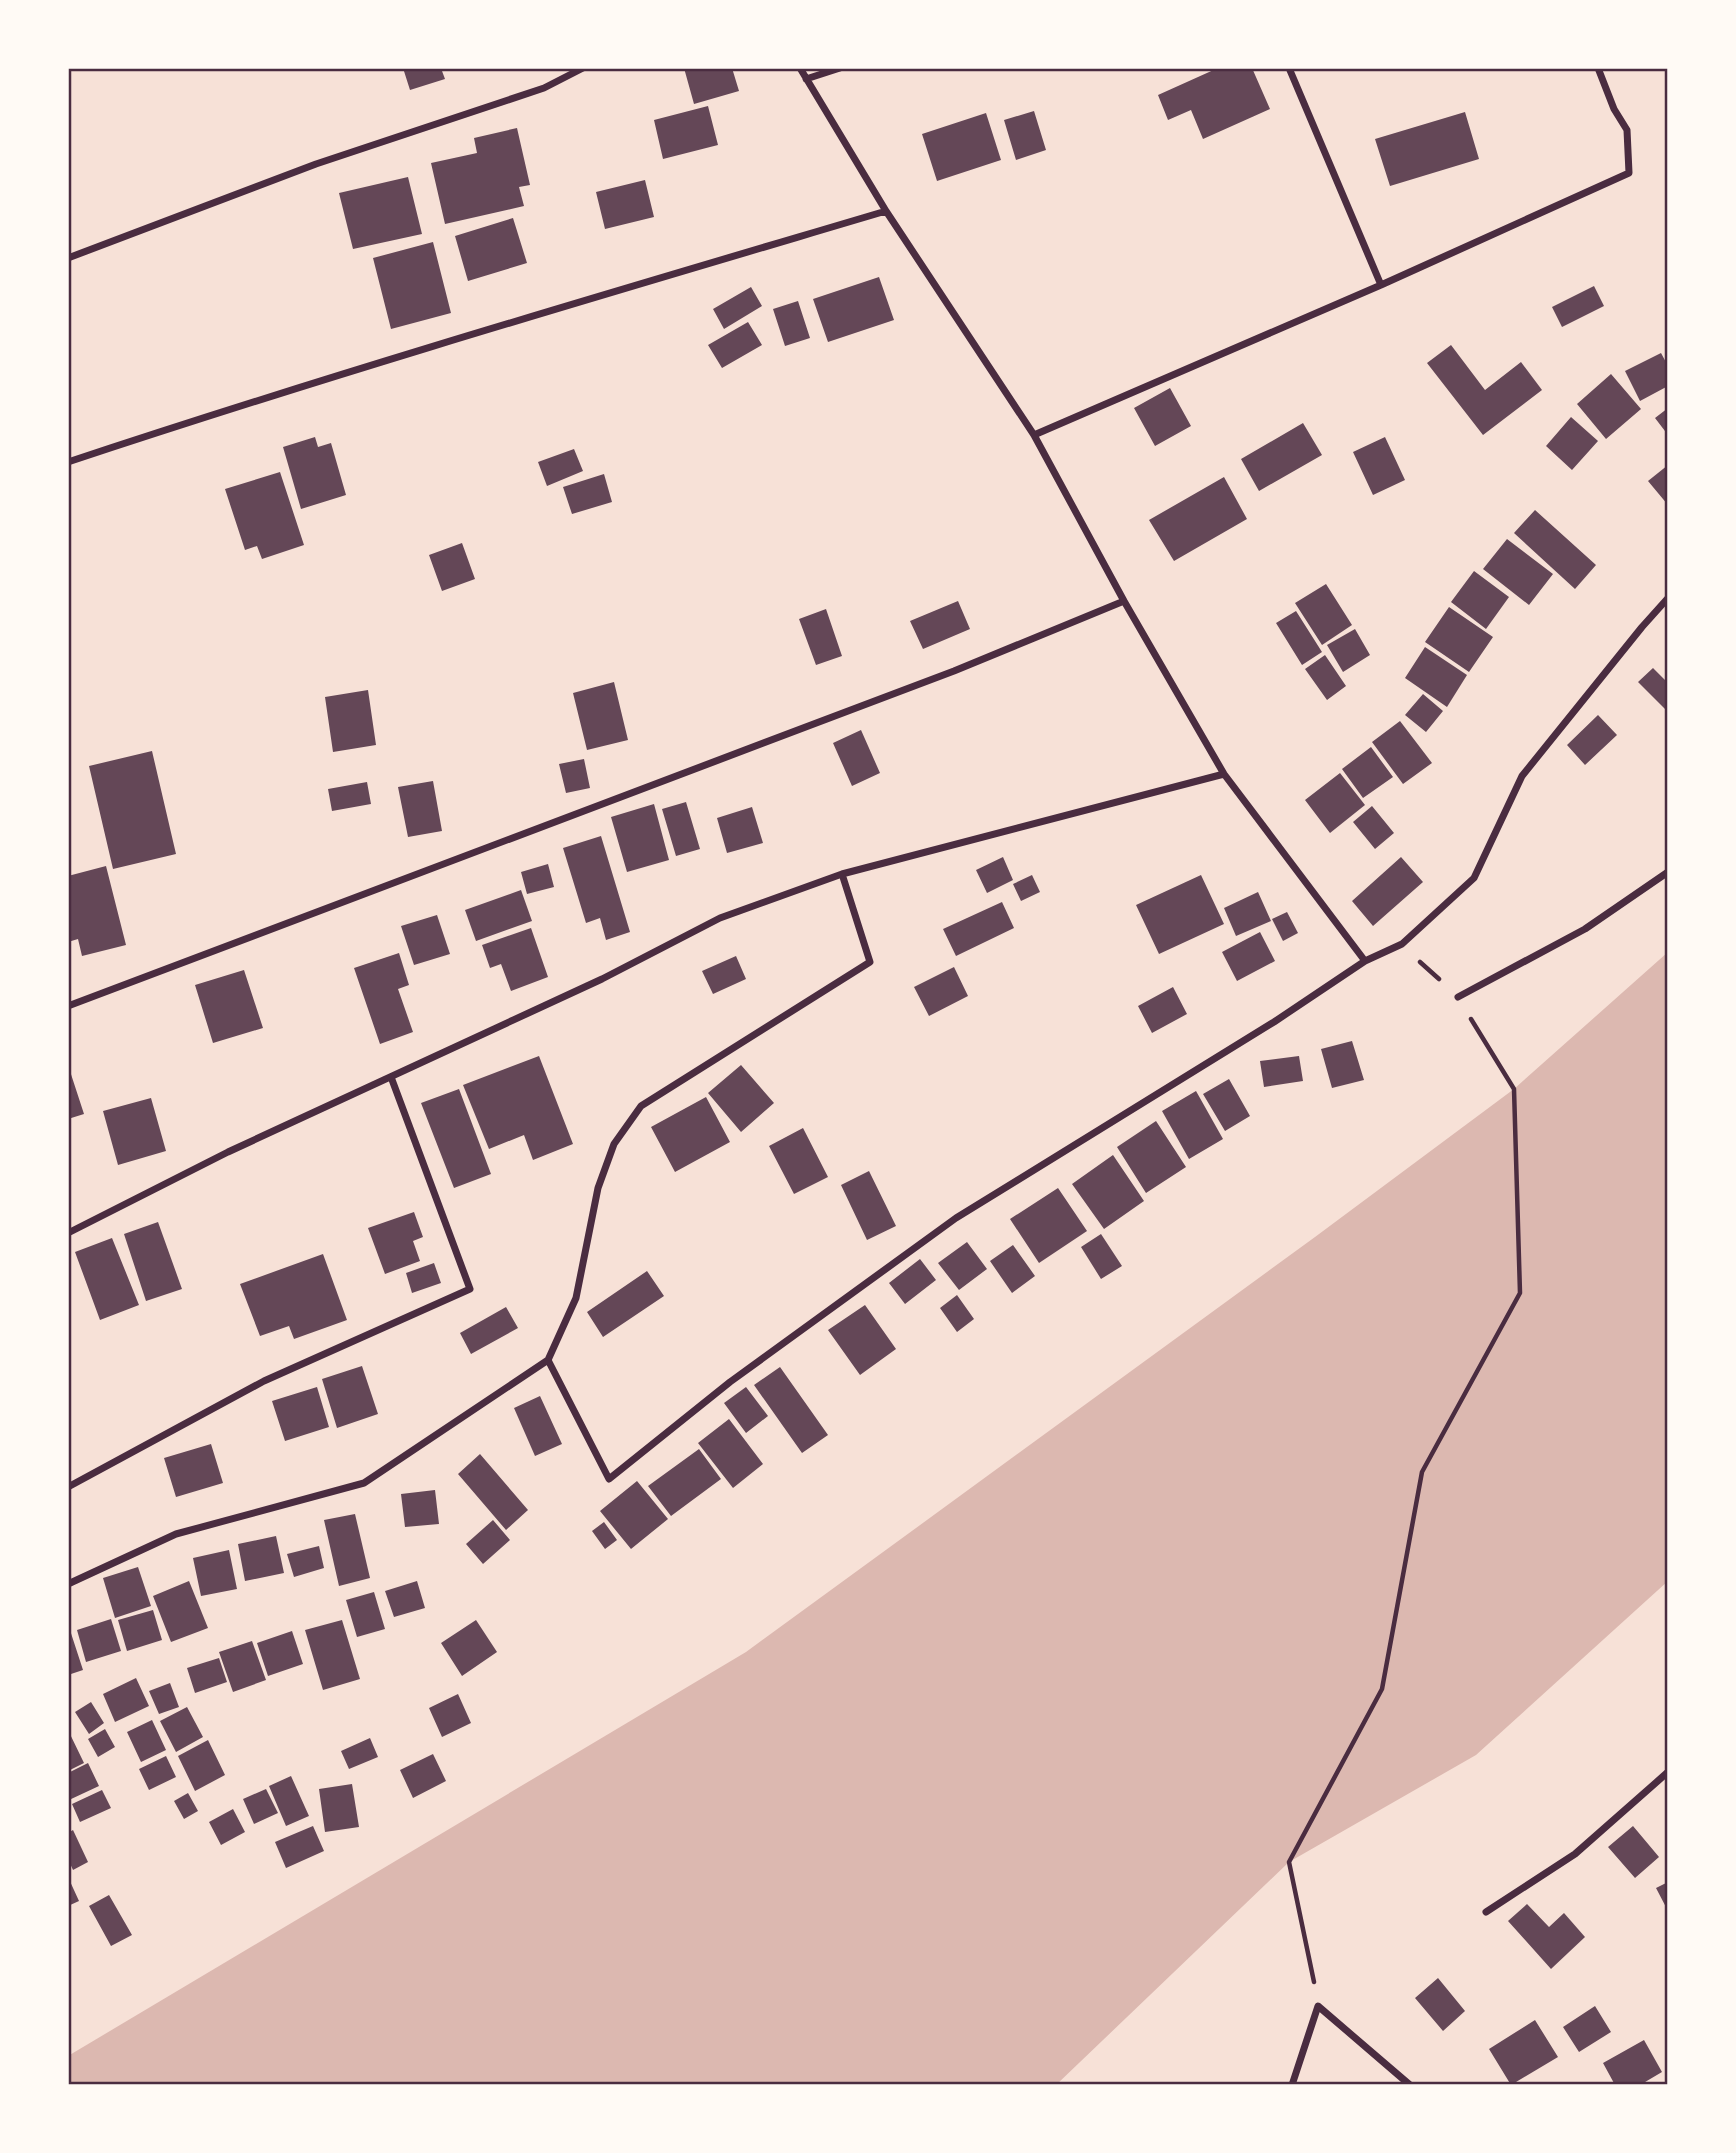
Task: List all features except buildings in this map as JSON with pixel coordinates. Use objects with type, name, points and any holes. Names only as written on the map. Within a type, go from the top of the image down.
[{"type":"street","points":[[68,258],[316,164],[544,88],[583,68]]},
{"type":"street","points":[[800,68],[886,211],[1034,435],[1124,601],[1224,774],[1365,961]]},
{"type":"street","points":[[806,79],[840,68]]},
{"type":"street","points":[[1289,68],[1381,285]]},
{"type":"street","points":[[1034,435],[1381,285],[1629,173],[1627,130],[1614,109],[1598,68]]},
{"type":"street","points":[[68,462],[486,329],[886,211]]},
{"type":"street","points":[[548,1360],[609,1479],[730,1382],[956,1218],[1274,1022],[1365,961],[1402,944],[1474,878],[1522,776],[1668,598]]},
{"type":"street","points":[[68,1006],[954,671],[1124,601]]},
{"type":"street","points":[[68,1233],[228,1152],[603,979],[720,918],[842,874],[1224,774]]},
{"type":"street","points":[[1458,997],[1585,929],[1668,872]]},
{"type":"street","points":[[68,1584],[176,1534],[364,1483],[548,1360],[576,1298],[598,1188],[614,1144],[640,1105],[870,962],[842,874]]},
{"type":"street","points":[[68,1487],[264,1381],[470,1289],[391,1077]]},
{"type":"street","points":[[1486,1912],[1575,1854],[1668,1772]]},
{"type":"street","points":[[1292,2085],[1318,2006],[1410,2085]]},
{"type":"path","points":[[1318,2006],[1289,1862],[1382,1689],[1422,1472],[1520,1293],[1514,1088]]},
{"type":"shaded area","points":[[1668,952],[1668,1581],[1476,1755],[1289,1862],[1056,2085],[68,2085],[68,2056],[746,1652],[1514,1089]]}]
